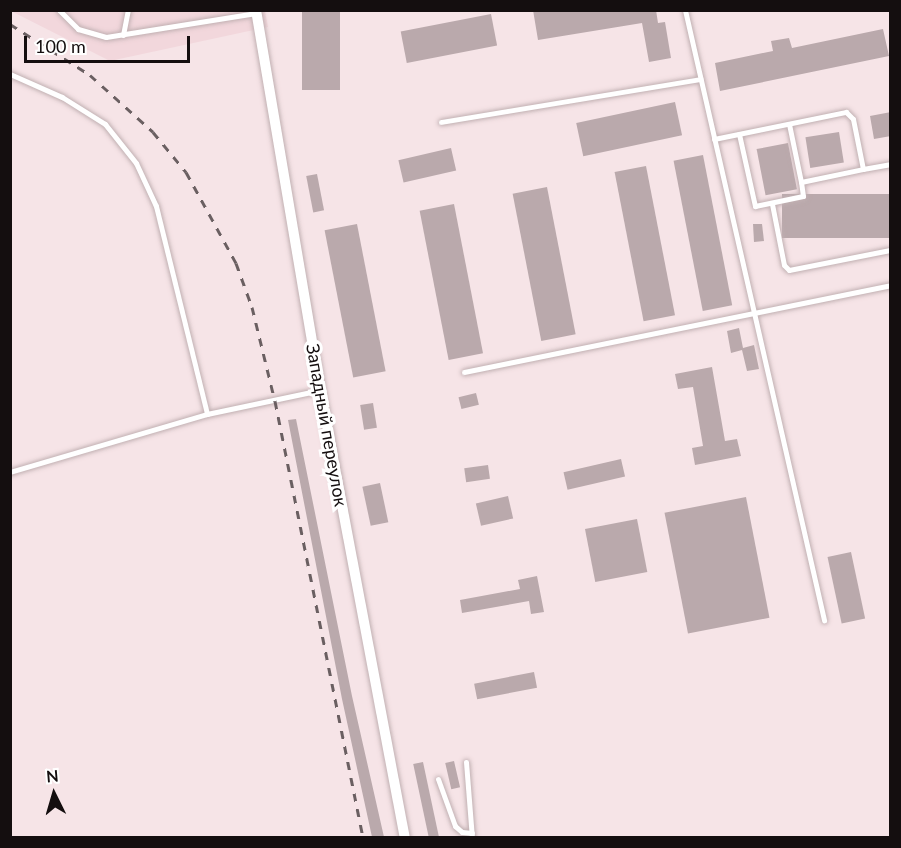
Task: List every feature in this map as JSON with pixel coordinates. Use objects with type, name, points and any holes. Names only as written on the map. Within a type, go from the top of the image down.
[{"type":"street","name":"Западный переулок","points":[[256,12],[321,390],[405,837]]},
{"type":"lane","points":[[59,10],[78,29],[106,37],[256,12]]},
{"type":"lane","points":[[123,35],[128,10]]},
{"type":"lane","points":[[685,10],[824,620]]},
{"type":"lane","points":[[10,74],[62,97],[105,124],[136,163],[156,206],[207,414]]},
{"type":"lane","points":[[441,122],[700,79]]},
{"type":"lane","points":[[714,139],[850,114],[863,169]]},
{"type":"lane","points":[[739,134],[753,202],[759,206],[771,204],[803,196],[789,124]]},
{"type":"lane","points":[[801,182],[891,164]]},
{"type":"lane","points":[[771,204],[784,266],[789,270],[891,250]]},
{"type":"lane","points":[[464,372],[891,285]]},
{"type":"lane","points":[[10,472],[207,414],[321,390]]},
{"type":"lane","points":[[438,779],[455,826],[462,832],[472,835],[466,762]]},
{"type":"shaded area","points":[[11,11],[265,11],[268,27],[110,61]]},
{"type":"building","points":[[302,10],[340,10],[340,90],[302,90]]},
{"type":"building","points":[[533,10],[656,10],[658,23],[665,22],[671,58],[649,62],[642,23],[538,40]]},
{"type":"building","points":[[491,14],[497,45],[407,63],[401,32]]},
{"type":"building","points":[[883,29],[889,56],[720,91],[715,63],[773,51],[771,41],[789,38],[792,48]]},
{"type":"building","points":[[675,102],[682,135],[583,156],[576,123]]},
{"type":"building","points":[[891,112],[891,136],[874,139],[870,116]]},
{"type":"building","points":[[839,132],[844,163],[810,168],[805,137]]},
{"type":"building","points":[[788,143],[797,189],[766,195],[757,149]]},
{"type":"building","points":[[451,148],[456,170],[404,183],[398,160]]},
{"type":"building","points":[[703,155],[732,305],[703,311],[674,161]]},
{"type":"building","points":[[646,166],[675,315],[644,321],[615,172]]},
{"type":"building","points":[[317,174],[324,210],[313,212],[306,176]]},
{"type":"building","points":[[547,187],[576,334],[541,341],[513,194]]},
{"type":"building","points":[[782,194],[890,194],[890,238],[782,238]]},
{"type":"building","points":[[454,204],[483,353],[449,360],[420,211]]},
{"type":"building","points":[[357,224],[386,371],[353,378],[325,230]]},
{"type":"building","points":[[753,224],[762,224],[764,241],[754,242]]},
{"type":"building","points":[[739,328],[743,348],[754,345],[759,369],[747,371],[742,350],[731,353],[727,331]]},
{"type":"building","points":[[712,367],[725,441],[737,439],[741,456],[695,465],[692,448],[703,446],[693,387],[678,389],[675,374]]},
{"type":"building","points":[[476,393],[479,405],[461,409],[459,397]]},
{"type":"building","points":[[373,403],[377,428],[364,430],[360,405]]},
{"type":"building","points":[[296,419],[352,696],[384,837],[372,837],[342,699],[288,420]]},
{"type":"building","points":[[621,459],[625,477],[568,490],[564,472]]},
{"type":"building","points":[[488,465],[490,479],[466,482],[464,468]]},
{"type":"building","points":[[380,483],[388,522],[371,526],[362,487]]},
{"type":"building","points":[[508,496],[513,518],[481,526],[476,503]]},
{"type":"building","points":[[746,497],[769,618],[688,634],[665,513]]},
{"type":"building","points":[[637,519],[647,572],[595,582],[585,529]]},
{"type":"building","points":[[851,552],[865,619],[842,624],[828,557]]},
{"type":"building","points":[[537,576],[544,612],[531,614],[529,601],[462,613],[460,600],[520,589],[518,580]]},
{"type":"building","points":[[534,672],[537,688],[477,699],[474,684]]},
{"type":"building","points":[[454,761],[460,787],[451,789],[445,763]]},
{"type":"building","points":[[423,762],[439,837],[429,838],[413,764]]},
{"type":"railway","points":[[10,24],[90,75],[153,132],[186,172],[236,263],[252,307],[275,401],[363,838]]}]
